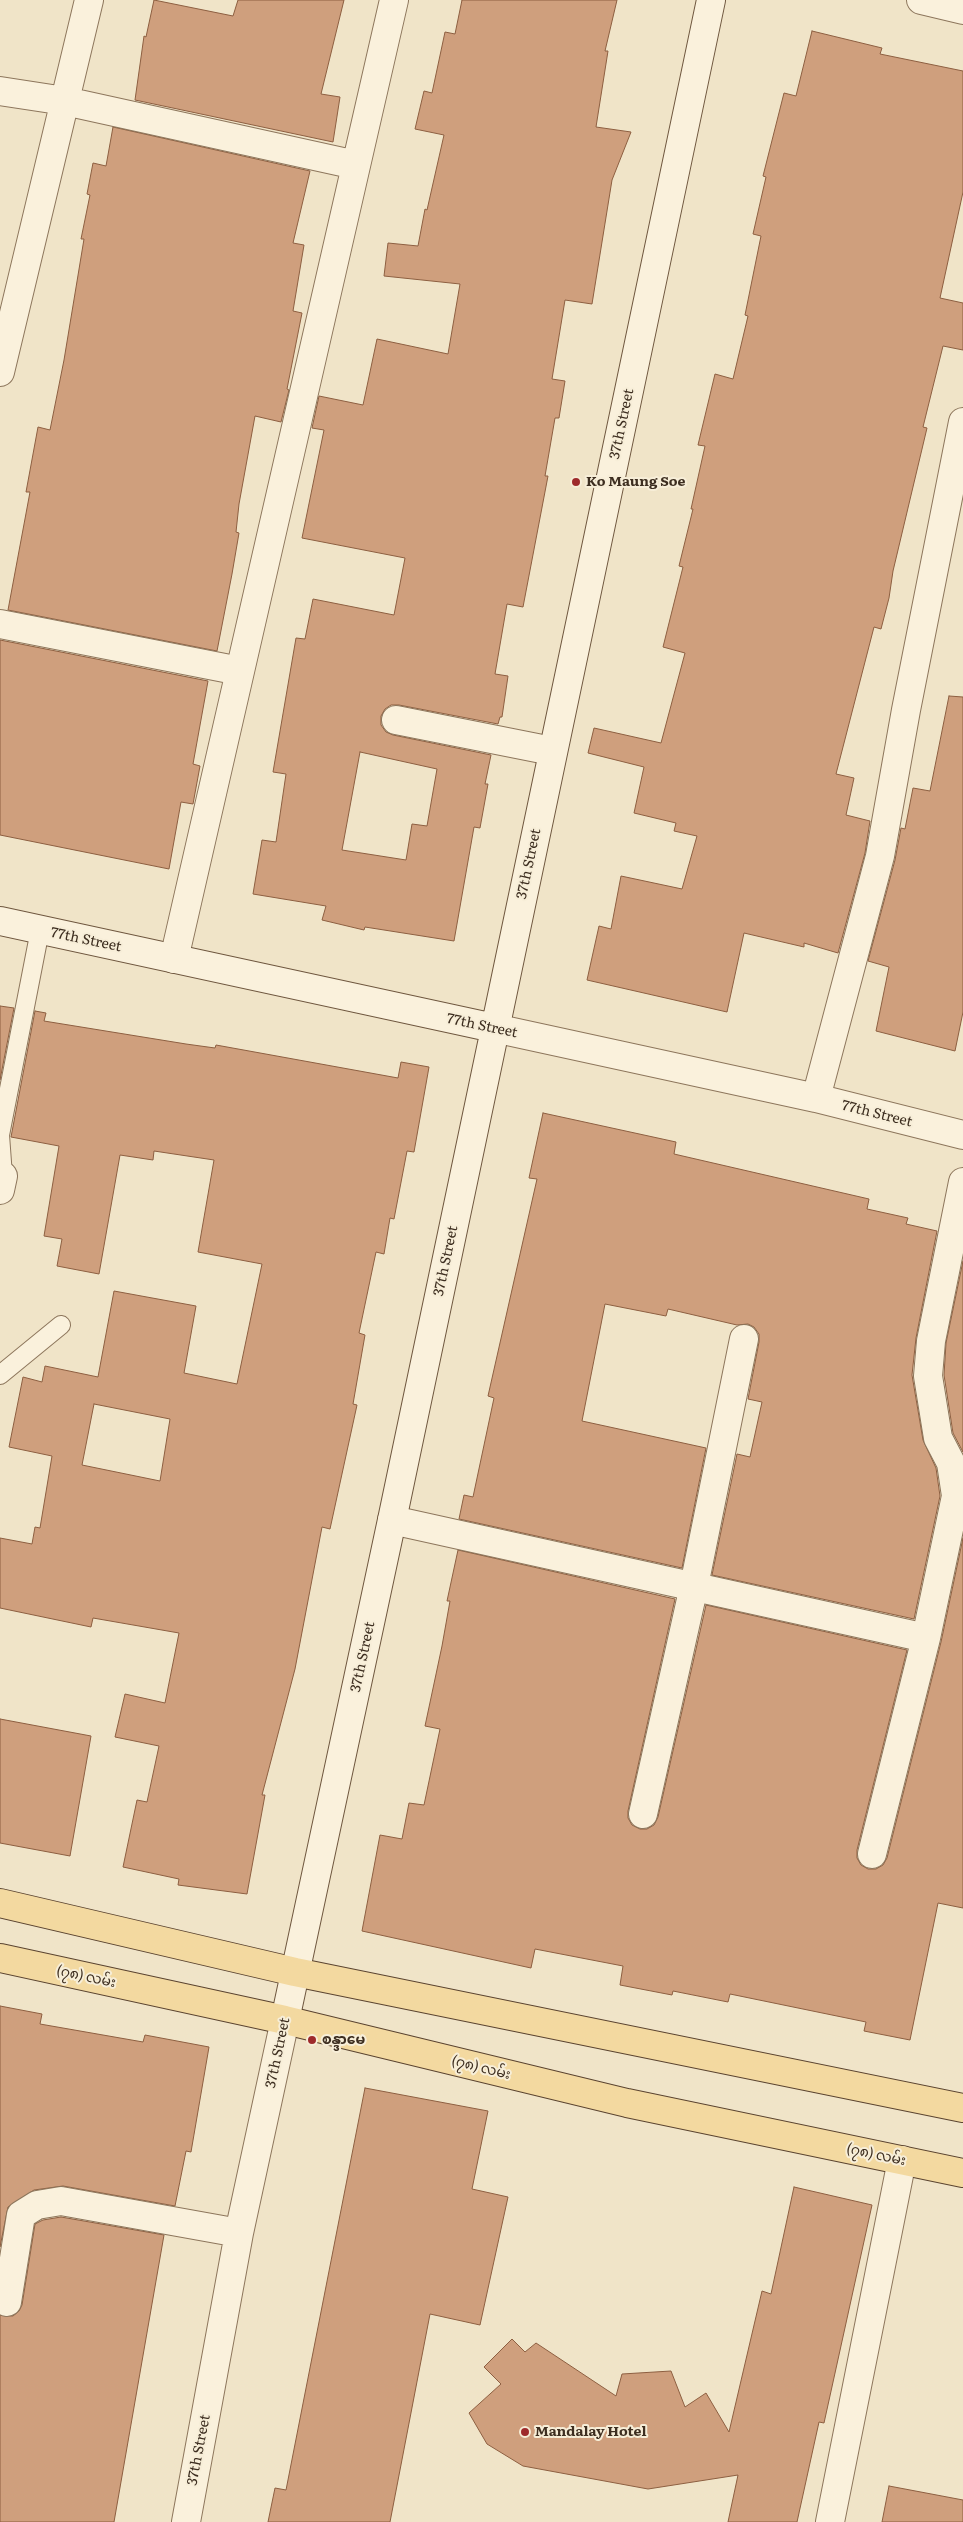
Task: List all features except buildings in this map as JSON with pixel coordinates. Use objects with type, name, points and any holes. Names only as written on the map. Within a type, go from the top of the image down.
[{"type":"main road","points":[[0,1904],[295,1972],[963,2108]]},
{"type":"main road","name":"(၇၈) လမ်း","points":[[0,1958],[285,2020],[627,2103],[963,2173]]},
{"type":"street","points":[[0,372],[89,0]]},
{"type":"street","points":[[174,959],[394,0]]},
{"type":"street","name":"37th Street","points":[[186,2522],[239,2233],[392,1520],[552,751],[712,0]]},
{"type":"street","points":[[921,0],[963,10]]},
{"type":"street","points":[[0,91],[65,101],[356,165]]},
{"type":"street","points":[[816,1098],[880,856],[906,710],[963,422]]},
{"type":"street","points":[[0,624],[240,671]]},
{"type":"street","points":[[396,720],[552,751]]},
{"type":"street","name":"77th Street","points":[[0,921],[816,1098],[963,1135]]},
{"type":"street","points":[[872,1854],[926,1638],[956,1496],[951,1463],[938,1438],[928,1376],[931,1341],[963,1182]]},
{"type":"street","points":[[643,1814],[694,1586],[744,1339]]},
{"type":"street","points":[[392,1520],[926,1638]]},
{"type":"street","points":[[830,2522],[902,2160]]},
{"type":"street","points":[[7,2302],[21,2215],[37,2205],[61,2201],[239,2233]]},
{"type":"lane","points":[[2,1183],[0,1135],[40,930]]},
{"type":"lane","points":[[0,1375],[61,1325]]},
{"type":"place","name":"Ko Maung Soe","points":[[576,482]]},
{"type":"place","name":"စန္ဒာမေ","points":[[312,2040]]},
{"type":"place","name":"Mandalay Hotel","points":[[525,2432]]}]
